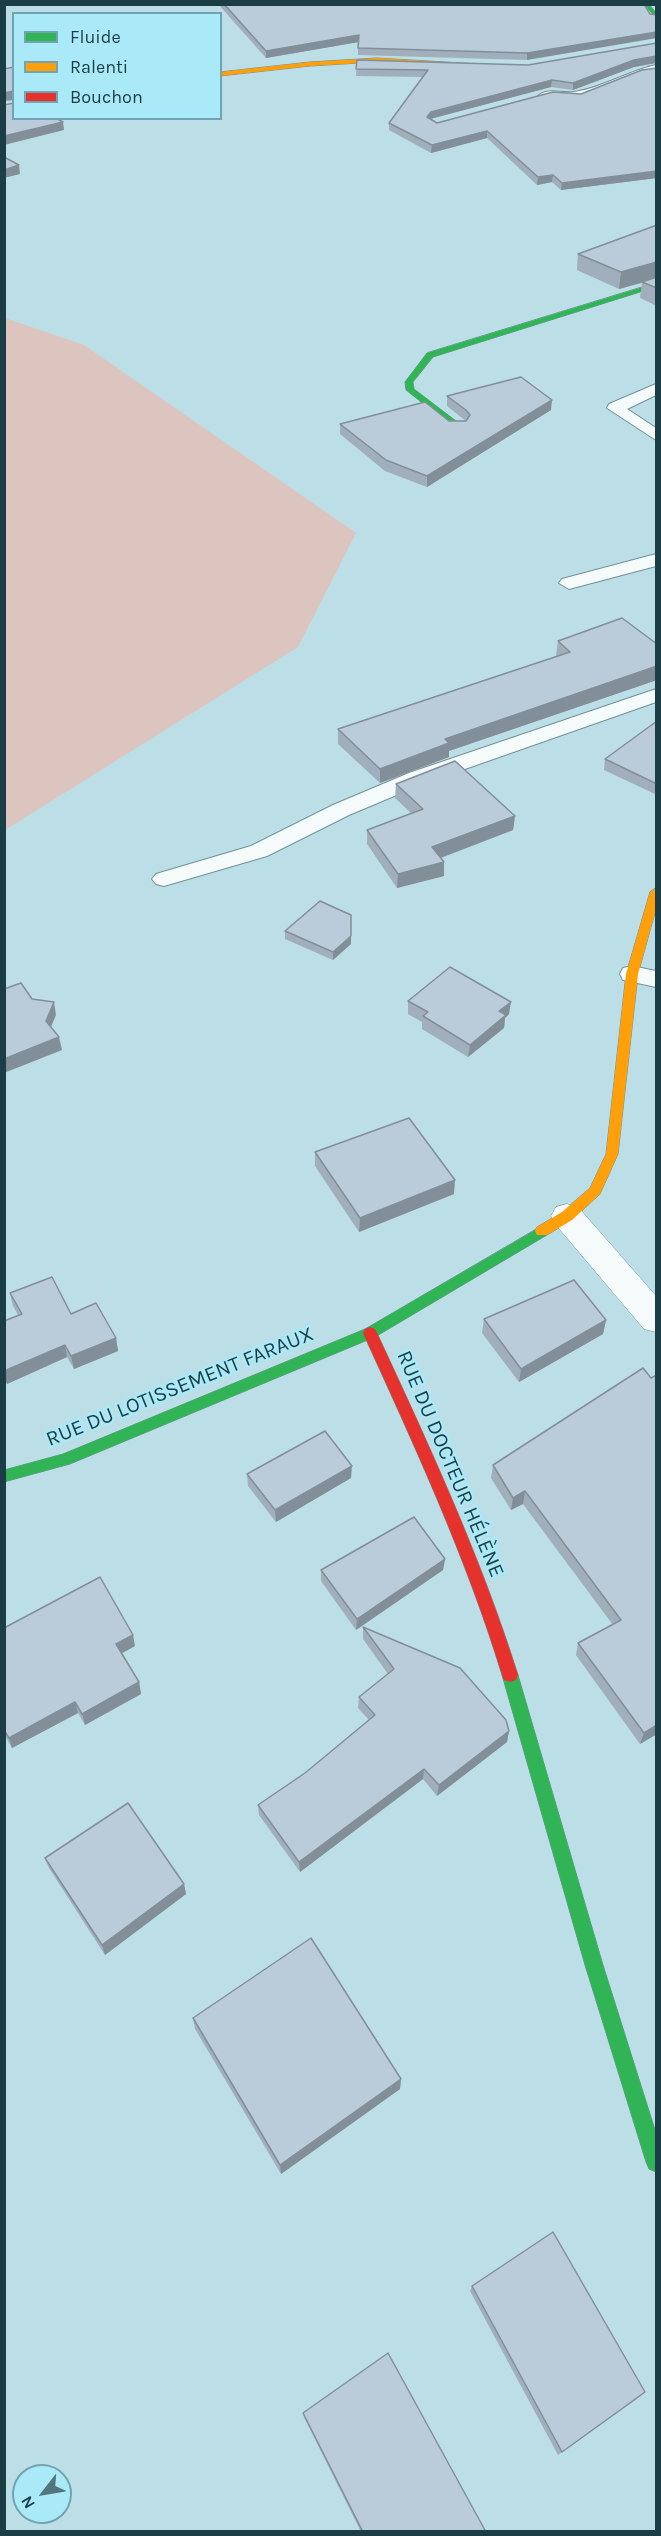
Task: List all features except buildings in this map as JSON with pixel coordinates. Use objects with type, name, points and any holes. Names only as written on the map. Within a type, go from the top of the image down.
[{"type":"street","points":[[646,4],[657,16]]},
{"type":"street","points":[[222,74],[364,61],[528,66]]},
{"type":"street","points":[[457,426],[410,390],[409,382],[430,355],[657,285]]},
{"type":"street","name":"RUE DU DOCTEUR HÉLÈNE","points":[[657,892],[651,902],[632,974],[612,1154],[595,1191],[567,1216],[370,1333],[454,1521],[497,1629],[594,1965],[657,2162]]},
{"type":"street","points":[[567,1216],[657,1318]]},
{"type":"street","name":"RUE DU LOTISSEMENT FARAUX","points":[[4,1476],[65,1460],[370,1333]]},
{"type":"lane","points":[[528,100],[552,93],[574,96],[638,72],[657,69]]},
{"type":"lane","points":[[657,389],[615,408],[657,435]]},
{"type":"lane","points":[[569,583],[657,560]]},
{"type":"lane","points":[[164,879],[249,855],[361,801],[417,778],[657,695]]},
{"type":"lane","points":[[632,974],[657,979]]},
{"type":"path","points":[[4,1195],[35,1190],[183,1411]]},
{"type":"shaded area","points":[[5,318],[84,345],[356,533],[298,647],[5,830]]},
{"type":"traffic: fast","points":[[646,4],[656,16]]},
{"type":"traffic: fast","points":[[457,426],[410,390],[409,382],[430,355],[656,285]]},
{"type":"traffic: fast","points":[[4,1476],[65,1460],[370,1333],[542,1231]]},
{"type":"traffic: fast","points":[[510,1675],[594,1965],[656,2162]]},
{"type":"traffic: slow","points":[[222,74],[310,64],[377,60],[510,66]]},
{"type":"traffic: slow","points":[[542,1231],[567,1216],[595,1191],[612,1154],[632,974],[656,892]]},
{"type":"traffic: jam","points":[[370,1333],[464,1544],[510,1675]]}]
